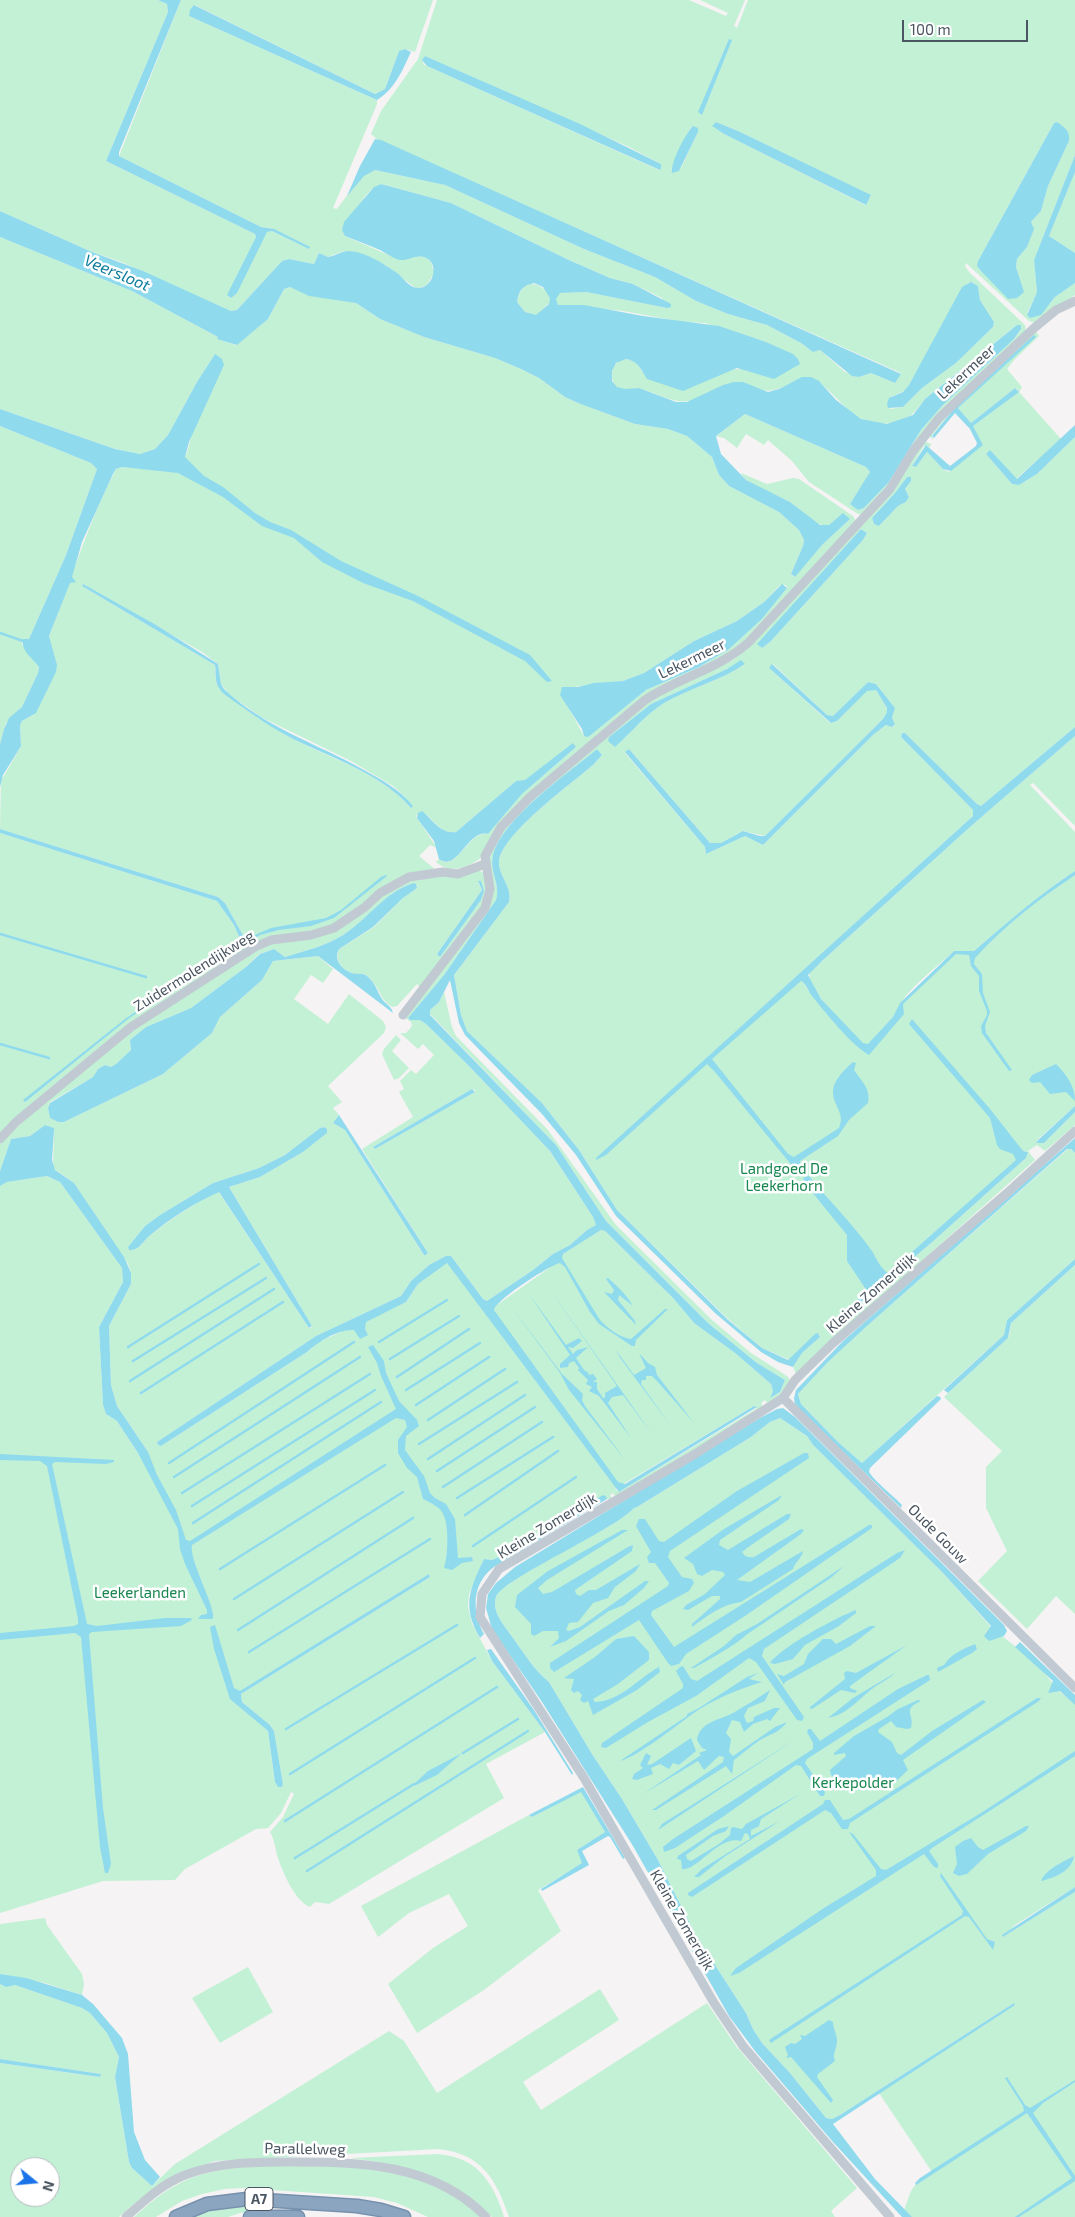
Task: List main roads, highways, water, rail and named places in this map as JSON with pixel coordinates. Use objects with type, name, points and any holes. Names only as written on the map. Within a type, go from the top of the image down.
[{"type":"highway","name":"A7","points":[[176,2217],[207,2204],[247,2199],[357,2206],[381,2210],[404,2217]]},
{"type":"highway","name":"A7","points":[[250,2217],[298,2217]]},
{"type":"water","points":[[158,0],[181,0],[119,156],[261,227],[274,229],[310,247],[309,249],[272,231],[267,232],[237,293],[231,298],[227,295],[256,237],[255,234],[106,161],[168,12],[167,4]]},
{"type":"water","points":[[194,5],[375,94],[385,89],[399,51],[405,49],[411,52],[401,73],[389,91],[377,100],[189,16],[190,10]]},
{"type":"water","points":[[729,39],[732,40],[702,115],[698,112]]},
{"type":"water","points":[[425,56],[580,124],[661,164],[661,168],[660,170],[427,66],[422,60]]},
{"type":"water","points":[[716,122],[871,195],[866,205],[724,134],[712,126]]},
{"type":"water","points":[[1057,122],[1068,132],[1069,141],[1048,186],[1041,211],[1031,222],[1034,229],[1027,247],[1017,259],[1016,267],[1024,292],[1017,298],[1008,299],[977,266],[978,261],[1054,123]]},
{"type":"water","points":[[693,126],[698,128],[698,132],[679,171],[672,173],[673,162],[679,148]]},
{"type":"water","points":[[375,139],[381,140],[901,374],[895,383],[871,373],[859,377],[852,376],[820,350],[813,352],[801,343],[767,325],[728,314],[696,301],[655,277],[584,249],[445,185],[375,170],[364,176],[347,196],[360,166]]},
{"type":"water","points":[[1075,155],[1075,172],[1049,236],[1075,253],[1075,283],[1055,297],[1041,315],[1030,318],[1027,315],[1037,292],[1034,260]]},
{"type":"water","name":"Veersloot","points":[[381,184],[451,203],[571,261],[610,278],[633,284],[671,304],[671,307],[667,308],[586,292],[560,293],[556,299],[558,305],[584,305],[643,316],[719,326],[766,342],[793,354],[800,364],[774,379],[737,368],[683,391],[647,379],[639,366],[630,360],[626,359],[616,363],[612,371],[612,381],[617,387],[625,389],[639,388],[676,402],[687,402],[723,385],[734,382],[743,382],[768,392],[779,389],[802,377],[811,377],[819,381],[836,400],[861,419],[887,424],[913,415],[925,399],[1017,325],[1021,325],[1021,329],[1014,339],[942,406],[921,430],[889,482],[864,508],[858,510],[850,504],[870,472],[866,467],[745,414],[716,436],[721,454],[746,480],[790,502],[820,525],[829,525],[843,513],[850,519],[822,545],[795,577],[791,574],[804,540],[799,530],[779,512],[729,486],[719,475],[712,457],[687,436],[668,429],[635,424],[578,403],[565,397],[539,378],[521,369],[495,358],[424,337],[380,319],[356,303],[309,296],[290,287],[284,289],[268,319],[237,345],[217,339],[218,337],[132,291],[0,237],[0,211],[92,252],[143,271],[231,311],[237,310],[282,261],[289,259],[314,264],[319,253],[328,257],[346,251],[362,254],[397,273],[415,288],[424,287],[432,279],[433,274],[432,263],[428,259],[414,257],[403,260],[398,259],[345,236],[342,230],[344,222],[374,187]],"holes":[[[534,283],[543,287],[550,298],[549,304],[536,315],[525,312],[517,302],[522,289]]]},
{"type":"water","points":[[971,282],[978,286],[980,300],[994,322],[993,327],[956,363],[922,388],[903,407],[888,408],[889,398],[903,392],[909,385],[962,287]]},
{"type":"water","points":[[1034,335],[1036,337],[958,408],[971,423],[1015,388],[1019,392],[973,426],[983,445],[951,471],[943,469],[927,452],[916,467],[912,466],[926,445],[950,466],[976,446],[977,443],[970,429],[955,413],[934,438],[932,436],[957,405]]},
{"type":"water","points":[[215,354],[222,359],[224,365],[189,442],[185,457],[204,476],[223,487],[255,513],[270,522],[291,530],[341,561],[418,596],[530,655],[552,681],[547,682],[525,661],[413,601],[363,583],[322,562],[294,538],[262,526],[223,497],[178,473],[122,467],[116,469],[113,474],[82,542],[72,577],[76,582],[70,583],[49,636],[57,665],[56,672],[36,713],[22,721],[20,725],[21,746],[3,775],[0,787],[0,744],[4,729],[9,718],[22,707],[39,667],[24,648],[23,639],[29,639],[66,555],[97,469],[91,463],[0,426],[0,409],[115,449],[140,454],[155,449],[168,435],[197,382]]},
{"type":"water","points":[[1075,425],[1075,437],[1037,474],[1019,485],[1012,484],[986,454],[990,450],[1017,479]]},
{"type":"water","points":[[907,477],[911,477],[911,481],[905,489],[909,497],[906,502],[898,506],[879,526],[874,524],[872,518]]},
{"type":"water","points":[[861,529],[867,533],[863,540],[770,642],[762,648],[757,644]]},
{"type":"water","points":[[83,584],[156,625],[218,664],[221,684],[224,689],[255,714],[377,777],[396,790],[413,806],[411,808],[399,796],[371,776],[293,739],[258,718],[229,698],[218,687],[215,665],[82,586]]},
{"type":"water","points":[[782,584],[787,588],[762,619],[728,650],[699,667],[646,690],[588,737],[584,736],[582,729],[560,695],[562,687],[578,687],[594,683],[623,681],[644,673],[694,641],[737,621],[764,602]]},
{"type":"water","points":[[741,660],[745,664],[735,670],[657,707],[615,747],[608,741],[609,737],[651,704],[727,669]]},
{"type":"water","points":[[772,664],[827,715],[833,716],[868,682],[876,684],[895,708],[892,718],[895,724],[892,727],[886,725],[874,734],[763,845],[745,836],[706,854],[705,847],[625,752],[629,749],[710,843],[721,843],[743,831],[765,836],[883,719],[887,712],[887,708],[876,690],[867,691],[837,721],[831,723],[769,668]]},
{"type":"water","points":[[1075,727],[1075,736],[970,827],[808,975],[821,999],[863,1043],[868,1044],[893,1017],[900,1003],[954,951],[974,951],[1035,899],[1075,871],[1075,875],[1022,914],[975,958],[974,964],[982,974],[983,993],[990,1012],[985,1026],[986,1033],[1012,1070],[1009,1071],[982,1033],[981,1026],[987,1011],[979,991],[979,976],[971,966],[969,955],[956,954],[903,1004],[904,1014],[869,1055],[854,1044],[839,1028],[801,981],[712,1059],[788,1154],[794,1157],[839,1128],[840,1113],[833,1093],[835,1084],[841,1074],[853,1062],[856,1063],[854,1070],[867,1089],[868,1103],[849,1120],[838,1136],[800,1161],[799,1171],[794,1168],[707,1064],[606,1155],[596,1160],[973,816],[973,810],[901,737],[902,733],[905,733],[981,806]]},
{"type":"water","points":[[573,743],[576,747],[522,794],[488,834],[481,834],[474,838],[452,860],[446,862],[439,859],[434,841],[417,818],[418,813],[422,811],[445,831],[456,832],[516,781],[525,780]]},
{"type":"water","points":[[597,749],[602,755],[593,765],[525,823],[503,850],[499,866],[509,891],[509,902],[454,975],[461,1015],[467,1031],[542,1103],[579,1150],[617,1210],[727,1319],[762,1348],[788,1360],[815,1334],[818,1333],[820,1337],[802,1353],[793,1367],[778,1362],[761,1352],[715,1313],[616,1216],[576,1155],[542,1114],[465,1035],[459,1023],[450,980],[439,1002],[430,1010],[430,1015],[556,1145],[606,1221],[708,1323],[757,1363],[785,1380],[780,1392],[770,1398],[773,1391],[771,1384],[735,1353],[694,1323],[673,1298],[605,1231],[601,1230],[563,1254],[562,1258],[600,1320],[623,1337],[631,1339],[665,1309],[668,1309],[636,1340],[635,1346],[632,1346],[599,1324],[590,1312],[565,1267],[560,1263],[523,1284],[503,1299],[494,1310],[618,1482],[625,1484],[754,1406],[757,1407],[619,1492],[447,1263],[418,1284],[406,1302],[366,1322],[365,1329],[368,1335],[360,1339],[354,1330],[348,1330],[329,1337],[161,1446],[158,1445],[157,1442],[316,1336],[401,1296],[411,1281],[429,1265],[446,1256],[451,1256],[483,1299],[487,1301],[553,1254],[570,1245],[587,1230],[596,1225],[593,1217],[550,1151],[426,1024],[420,1020],[410,1020],[408,1018],[444,975],[496,900],[497,889],[492,867],[493,855],[499,841],[509,826],[554,784]]},
{"type":"water","points":[[0,829],[218,897],[225,903],[245,939],[271,928],[326,918],[341,910],[381,877],[387,876],[334,918],[311,926],[279,930],[260,935],[222,959],[220,955],[241,941],[234,925],[217,901],[0,833]]},
{"type":"water","points":[[478,881],[481,881],[484,891],[481,900],[440,957],[437,954],[482,890]]},
{"type":"water","points":[[414,883],[417,888],[403,898],[373,927],[339,949],[337,953],[339,964],[348,972],[363,974],[370,978],[382,999],[391,1008],[393,1013],[318,956],[273,961],[262,980],[220,1017],[212,1033],[163,1074],[64,1122],[58,1122],[50,1118],[48,1108],[50,1103],[93,1077],[98,1069],[105,1065],[111,1067],[116,1064],[131,1050],[130,1040],[146,1027],[191,1008],[246,967],[260,954],[274,949],[285,957],[336,939],[352,929],[394,892]]},
{"type":"water","points":[[207,964],[209,965],[128,1019],[25,1102],[23,1100],[125,1019]]},
{"type":"water","points":[[912,1019],[990,1109],[1023,1151],[1028,1152],[1026,1158],[930,1244],[829,1329],[828,1326],[867,1291],[847,1261],[847,1235],[803,1181],[804,1177],[809,1176],[857,1231],[888,1273],[1016,1160],[1013,1154],[1000,1149],[997,1145],[990,1118],[909,1024]]},
{"type":"water","points":[[1056,1064],[1069,1081],[1075,1101],[1066,1092],[1050,1094],[1040,1082],[1032,1083],[1029,1080],[1032,1075]]},
{"type":"water","points":[[472,1089],[475,1092],[375,1149],[373,1147]]},
{"type":"water","points":[[1075,1106],[1075,1112],[1044,1143],[1036,1143],[1038,1140]]},
{"type":"water","points":[[339,1115],[428,1253],[426,1255],[424,1255],[345,1130],[333,1123]]},
{"type":"water","points":[[45,1125],[54,1128],[52,1160],[55,1170],[74,1183],[124,1257],[131,1273],[131,1284],[109,1326],[111,1385],[117,1406],[148,1452],[157,1475],[176,1510],[186,1540],[190,1541],[396,1409],[377,1363],[368,1347],[373,1345],[384,1361],[386,1373],[399,1401],[417,1420],[419,1426],[406,1436],[405,1450],[424,1476],[430,1493],[446,1504],[455,1519],[458,1558],[472,1557],[473,1561],[462,1563],[452,1570],[444,1568],[447,1542],[446,1521],[443,1513],[438,1508],[423,1499],[417,1477],[407,1468],[398,1453],[398,1440],[407,1427],[405,1420],[396,1418],[192,1545],[194,1559],[213,1614],[213,1619],[198,1619],[201,1615],[207,1614],[207,1610],[185,1564],[180,1549],[178,1529],[138,1453],[117,1421],[106,1414],[103,1405],[99,1327],[123,1282],[122,1268],[60,1182],[47,1176],[7,1182],[0,1186],[0,1171],[11,1139],[30,1136]]},
{"type":"water","points":[[324,1127],[327,1129],[327,1133],[303,1152],[260,1177],[229,1187],[312,1326],[309,1328],[219,1192],[182,1212],[148,1237],[137,1248],[129,1250],[128,1247],[145,1226],[160,1215],[213,1183],[259,1168],[285,1155],[320,1128]]},
{"type":"water","points":[[1075,1138],[1075,1153],[1071,1149],[1067,1149],[867,1326],[827,1363],[798,1394],[801,1404],[838,1442],[862,1463],[937,1396],[940,1397],[941,1399],[870,1468],[869,1472],[872,1476],[902,1505],[901,1508],[795,1405],[796,1390],[843,1341]]},
{"type":"water","points":[[1075,1259],[1075,1265],[1011,1323],[1008,1338],[948,1393],[944,1390],[1004,1335],[1007,1320]]},
{"type":"water","points":[[608,1278],[625,1294],[633,1306],[619,1295],[618,1300],[635,1321],[636,1325],[604,1292],[612,1294],[614,1290],[606,1279]]},
{"type":"water","points":[[546,1284],[652,1434],[623,1395],[612,1397],[608,1403],[631,1438],[599,1396],[589,1391],[592,1387],[586,1384],[588,1380],[578,1370],[579,1368],[574,1361],[569,1363],[568,1367],[560,1368],[560,1364],[570,1355],[529,1294],[566,1345],[579,1338],[582,1341],[573,1348],[568,1347],[573,1354],[577,1350],[588,1347],[576,1358],[584,1370],[589,1373],[588,1375],[593,1374],[597,1379],[593,1382],[597,1382],[597,1389],[603,1398],[605,1398],[605,1393],[617,1386]]},
{"type":"water","points":[[510,1305],[562,1374],[583,1394],[582,1400],[585,1406],[626,1461],[569,1390],[560,1373]]},
{"type":"water","points":[[615,1349],[634,1375],[646,1368],[639,1353],[648,1363],[655,1367],[657,1375],[694,1423],[652,1376],[646,1376],[646,1380],[642,1380],[641,1384],[670,1425]]},
{"type":"water","points":[[783,1408],[795,1417],[1004,1625],[1007,1631],[1004,1636],[989,1641],[984,1636],[991,1626],[942,1572],[813,1445],[807,1436],[780,1418],[770,1422],[751,1437],[634,1508],[622,1518],[517,1579],[503,1589],[496,1597],[495,1608],[503,1624],[525,1655],[549,1682],[592,1754],[622,1799],[658,1860],[695,1934],[746,2013],[762,2043],[790,2073],[826,2118],[832,2119],[840,2115],[1014,2003],[1015,2005],[833,2124],[875,2179],[912,2217],[902,2217],[833,2142],[755,2051],[729,2016],[633,1846],[542,1702],[492,1629],[486,1608],[488,1594],[496,1583],[515,1567],[760,1418]]},
{"type":"water","points":[[804,1453],[808,1453],[809,1458],[670,1551],[668,1557],[682,1577],[692,1579],[694,1583],[689,1591],[652,1611],[651,1615],[674,1647],[869,1525],[872,1525],[872,1528],[745,1616],[686,1654],[679,1664],[671,1666],[668,1663],[639,1620],[554,1672],[550,1668],[550,1663],[668,1586],[669,1583],[655,1563],[649,1563],[647,1557],[651,1552],[636,1526],[639,1519],[645,1519],[659,1541],[664,1542],[737,1491]]},
{"type":"water","points":[[0,1454],[114,1460],[114,1462],[106,1464],[55,1462],[52,1464],[87,1624],[97,1626],[165,1618],[191,1618],[192,1620],[181,1626],[92,1632],[89,1634],[103,1808],[111,1864],[108,1873],[105,1873],[100,1847],[81,1637],[75,1633],[0,1640],[0,1633],[74,1626],[78,1624],[78,1619],[47,1466],[40,1461],[0,1460]]},
{"type":"water","points":[[603,1495],[607,1499],[494,1567],[486,1574],[481,1581],[476,1598],[477,1616],[484,1634],[480,1638],[474,1627],[469,1608],[471,1589],[484,1559],[492,1560],[504,1555]]},
{"type":"water","points":[[782,1495],[779,1500],[720,1540],[719,1545],[728,1550],[787,1514],[791,1514],[789,1519],[742,1552],[747,1557],[754,1557],[801,1529],[804,1530],[801,1534],[737,1580],[750,1582],[803,1551],[793,1569],[741,1602],[721,1608],[692,1627],[692,1624],[720,1599],[720,1596],[712,1596],[688,1610],[683,1609],[686,1605],[705,1594],[725,1575],[723,1572],[712,1570],[702,1576],[697,1574],[693,1564],[684,1558],[724,1529]]},
{"type":"water","points":[[622,1530],[628,1530],[547,1580],[538,1588],[543,1594],[552,1592],[633,1545],[632,1551],[575,1590],[576,1594],[580,1596],[589,1590],[596,1590],[640,1564],[636,1571],[615,1587],[608,1598],[593,1603],[578,1622],[569,1623],[566,1630],[569,1631],[580,1627],[645,1581],[649,1581],[644,1588],[624,1605],[609,1611],[566,1641],[550,1647],[559,1638],[558,1631],[543,1631],[534,1636],[531,1634],[531,1624],[515,1607],[517,1595],[548,1571]]},
{"type":"water","points":[[905,1550],[900,1558],[764,1649],[762,1656],[804,1717],[802,1721],[797,1720],[756,1662],[749,1658],[696,1696],[648,1722],[606,1748],[601,1747],[602,1743],[683,1688],[683,1684],[676,1671],[680,1667],[683,1666],[691,1679],[697,1681],[897,1553]]},
{"type":"water","points":[[844,1566],[832,1577],[736,1643],[691,1668],[724,1646],[736,1635],[757,1624]]},
{"type":"water","points":[[429,1574],[430,1577],[241,1694],[242,1702],[270,1725],[274,1731],[283,1784],[282,1787],[278,1787],[275,1782],[268,1731],[230,1699],[214,1649],[210,1627],[215,1625],[234,1688],[240,1691]]},
{"type":"water","points":[[856,1610],[856,1613],[839,1626],[805,1645],[793,1659],[775,1664],[770,1663],[776,1656],[797,1641]]},
{"type":"water","points":[[870,1626],[876,1626],[850,1646],[785,1682],[784,1685],[777,1674],[784,1676],[804,1664],[808,1654],[823,1639],[831,1639],[836,1644]]},
{"type":"water","points":[[634,1636],[649,1652],[649,1660],[618,1684],[593,1699],[595,1702],[604,1701],[621,1694],[659,1667],[660,1672],[637,1690],[593,1715],[588,1701],[584,1703],[580,1700],[582,1695],[578,1691],[574,1693],[571,1690],[574,1679],[564,1678],[595,1657],[616,1639]]},
{"type":"water","points":[[1020,1642],[1075,1695],[1075,1705],[1060,1691],[1048,1693],[1053,1681],[1015,1647]]},
{"type":"water","points":[[975,1644],[977,1649],[972,1653],[938,1672],[937,1668],[944,1665],[954,1655]]},
{"type":"water","points":[[907,1645],[850,1686],[850,1688],[857,1691],[855,1693],[841,1690],[812,1709],[809,1708],[845,1679],[844,1673],[847,1671],[856,1673]]},
{"type":"water","points":[[491,1649],[534,1710],[573,1773],[572,1775],[545,1732],[492,1661],[487,1650]]},
{"type":"water","points":[[758,1673],[749,1679],[762,1682],[708,1704],[646,1748],[620,1761],[687,1716],[687,1714],[747,1677]]},
{"type":"water","points":[[895,1673],[846,1710],[828,1718],[853,1698]]},
{"type":"water","points":[[929,1675],[930,1680],[807,1759],[805,1763],[825,1792],[824,1796],[820,1796],[801,1766],[796,1765],[724,1816],[675,1848],[664,1852],[663,1847],[673,1839],[813,1749],[813,1743],[807,1732],[808,1729],[811,1729],[820,1741],[898,1689]]},
{"type":"water","points":[[770,1690],[765,1701],[748,1708],[744,1716],[747,1723],[753,1721],[754,1717],[774,1708],[780,1708],[770,1721],[767,1719],[753,1724],[744,1732],[740,1722],[732,1720],[726,1733],[731,1739],[729,1752],[733,1756],[775,1727],[787,1722],[784,1726],[760,1740],[734,1760],[732,1774],[726,1766],[656,1810],[652,1810],[723,1762],[724,1757],[719,1756],[704,1770],[698,1761],[643,1794],[701,1755],[699,1753],[707,1750],[702,1748],[697,1740],[702,1729],[711,1722],[733,1713]]},
{"type":"water","points":[[1037,1698],[1041,1698],[850,1823],[848,1829],[842,1829],[831,1813],[825,1810],[692,1897],[688,1895],[688,1893],[823,1804],[825,1800],[830,1800],[843,1820],[849,1819]]},
{"type":"water","points":[[918,1700],[921,1701],[910,1710],[911,1728],[896,1727],[891,1721],[879,1729],[878,1732],[892,1742],[897,1753],[901,1755],[932,1731],[983,1700],[986,1702],[903,1760],[908,1770],[890,1787],[878,1786],[847,1791],[857,1780],[851,1779],[840,1782],[831,1775],[830,1770],[846,1756],[845,1753],[834,1755],[834,1753],[854,1736],[898,1709]]},
{"type":"water","points":[[691,1738],[696,1751],[679,1765],[673,1763],[669,1769],[660,1764],[651,1768],[653,1774],[637,1780],[632,1779],[634,1774],[643,1768],[640,1765],[646,1753],[651,1756],[647,1765],[652,1764]]},
{"type":"water","points":[[796,1739],[658,1830],[662,1824]]},
{"type":"water","points":[[1075,1751],[1075,1756],[932,1848],[929,1851],[938,1864],[938,1868],[934,1867],[924,1854],[739,1973],[730,1976],[736,1968],[824,1908],[876,1876],[876,1870],[849,1832],[853,1834],[881,1869],[886,1870],[981,1813]]},
{"type":"water","points":[[462,1753],[437,1775],[414,1786],[428,1771]]},
{"type":"water","points":[[583,1787],[625,1858],[623,1859],[608,1836],[582,1851],[589,1865],[542,1891],[541,1889],[582,1863],[577,1850],[605,1832],[581,1792],[532,1817],[529,1815]]},
{"type":"water","points":[[800,1794],[761,1819],[759,1826],[751,1830],[751,1836],[780,1821],[724,1857],[699,1877],[694,1877],[702,1869],[750,1839],[748,1834],[745,1833],[741,1841],[724,1843],[694,1865],[682,1869],[681,1860],[677,1859],[678,1856],[718,1829],[729,1826],[726,1831],[713,1836],[686,1855],[687,1859],[691,1861],[719,1844],[730,1835],[731,1828],[742,1829],[746,1824]]},
{"type":"water","points":[[1029,1826],[1026,1831],[988,1854],[967,1874],[959,1876],[953,1873],[957,1864],[955,1847],[963,1841],[971,1838],[983,1850]]},
{"type":"water","points":[[1074,1856],[1073,1861],[1066,1870],[1057,1876],[1041,1881],[1051,1869]]},
{"type":"water","points":[[941,1873],[987,1939],[995,1942],[993,1950],[969,1917],[965,1916],[771,2043],[769,2040],[962,1915],[963,1911],[940,1876]]},
{"type":"water","points":[[1075,1887],[1075,1892],[1003,1937],[1002,1935]]},
{"type":"water","points":[[0,1974],[26,1978],[82,1995],[93,2004],[122,2038],[128,2054],[134,2132],[145,2160],[160,2177],[152,2186],[132,2168],[129,2162],[115,2077],[119,2057],[107,2033],[90,2013],[82,2008],[15,1985],[6,1987],[0,1984]]},
{"type":"water","points":[[829,2020],[833,2022],[837,2038],[835,2061],[818,2074],[817,2077],[833,2100],[831,2103],[791,2057],[786,2058],[788,2055],[785,2047],[791,2043],[795,2044],[802,2039],[800,2035],[805,2036]]},
{"type":"water","points":[[0,2059],[101,2074],[100,2077],[0,2063]]},
{"type":"water","points":[[1007,2077],[1025,2105],[1030,2108],[1075,2080],[1075,2082],[1043,2103],[1033,2113],[1075,2176],[1075,2181],[1019,2217],[1015,2217],[1072,2178],[1027,2113],[916,2185],[915,2183],[920,2178],[1024,2111],[1023,2106],[1005,2078]]},
{"type":"waterway","points":[[0,633],[23,641]]},
{"type":"waterway","points":[[0,934],[146,977]]},
{"type":"waterway","points":[[0,1044],[49,1058]]},
{"type":"waterway","points":[[128,1347],[259,1264]]},
{"type":"waterway","points":[[133,1361],[266,1278]]},
{"type":"waterway","points":[[130,1381],[274,1289]]},
{"type":"waterway","points":[[379,1342],[447,1300]]},
{"type":"waterway","points":[[141,1393],[283,1302]]},
{"type":"waterway","points":[[390,1359],[459,1316]]},
{"type":"waterway","points":[[397,1377],[469,1329]]},
{"type":"waterway","points":[[169,1463],[354,1342]]},
{"type":"waterway","points":[[406,1390],[480,1343]]},
{"type":"waterway","points":[[174,1477],[360,1357]]},
{"type":"waterway","points":[[416,1405],[489,1357]]},
{"type":"waterway","points":[[428,1420],[505,1369]]},
{"type":"waterway","points":[[182,1493],[370,1374]]},
{"type":"waterway","points":[[419,1444],[517,1382]]},
{"type":"waterway","points":[[192,1506],[375,1390]]},
{"type":"waterway","points":[[428,1459],[525,1395]]},
{"type":"waterway","points":[[193,1523],[381,1402]]},
{"type":"waterway","points":[[437,1471],[535,1407]]},
{"type":"waterway","points":[[443,1487],[542,1422]]},
{"type":"waterway","points":[[457,1498],[553,1437]]},
{"type":"waterway","points":[[465,1515],[558,1451]]},
{"type":"waterway","points":[[220,1569],[385,1465]]},
{"type":"waterway","points":[[473,1546],[576,1477]]},
{"type":"waterway","points":[[234,1599],[403,1492]]},
{"type":"waterway","points":[[238,1630],[413,1518]]},
{"type":"waterway","points":[[249,1652],[430,1539]]},
{"type":"waterway","points":[[286,1729],[457,1625]]},
{"type":"waterway","points":[[290,1774],[475,1658]]},
{"type":"waterway","points":[[285,1821],[497,1687]]},
{"type":"waterway","points":[[463,1753],[518,1719]]},
{"type":"waterway","points":[[307,1871],[528,1731]]},
{"type":"waterway","points":[[295,1858],[414,1784]]},
{"type":"park label","name":"Landgoed De Leekerhorn","points":[[784,1178]]},
{"type":"park label","name":"Leekerlanden","points":[[140,1593]]},
{"type":"park label","name":"Kerkepolder","points":[[853,1783]]}]
